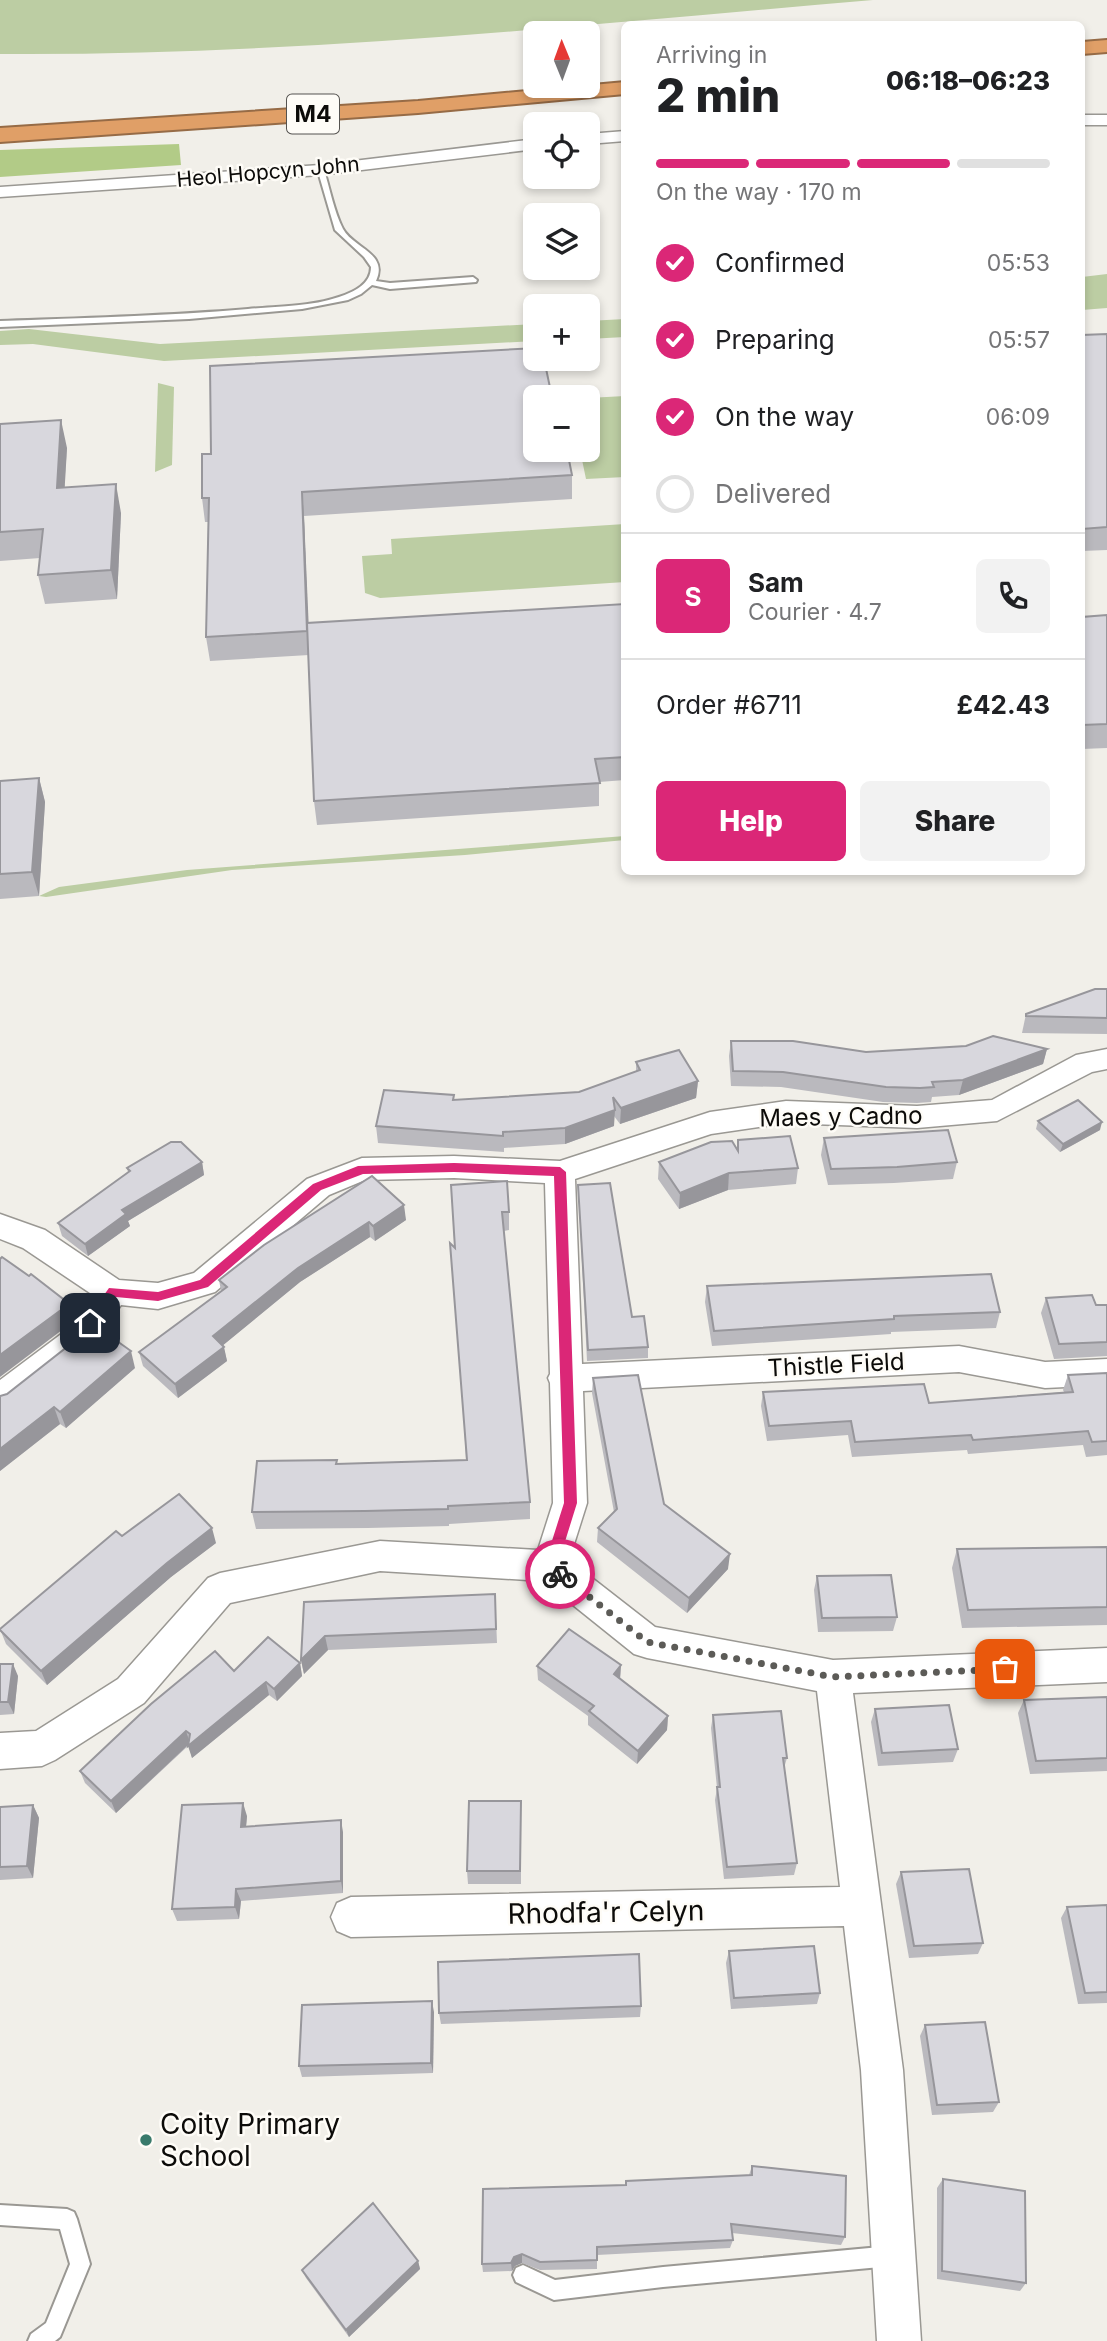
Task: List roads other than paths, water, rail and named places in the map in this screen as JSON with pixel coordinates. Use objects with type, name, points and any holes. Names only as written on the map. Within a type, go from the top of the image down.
[{"type":"highway","points":[[1085,48],[1107,46]]},
{"type":"highway","name":"M4","points":[[0,135],[391,109],[621,88]]},
{"type":"highway","name":"M4","points":[[41,111],[283,95]]},
{"type":"street","points":[[1085,120],[1107,120]]},
{"type":"street","points":[[600,138],[621,136]]},
{"type":"street","name":"Heol Hopcyn John","points":[[0,192],[320,170],[523,146]]},
{"type":"street","name":"Maes y Cadno","points":[[0,1226],[34,1238],[113,1292],[158,1296],[204,1283],[317,1187],[362,1170],[454,1167],[560,1172],[710,1123],[786,1112],[916,1117],[997,1110],[1086,1062],[1107,1059]]},
{"type":"street","points":[[551,1566],[570,1503],[564,1378],[560,1172]]},
{"type":"street","points":[[0,1398],[79,1338],[113,1292]]},
{"type":"street","name":"Thistle Field","points":[[564,1378],[959,1359],[1045,1375],[1107,1372]]},
{"type":"street","points":[[0,1751],[43,1748],[131,1691],[220,1589],[380,1556],[551,1566],[647,1642],[833,1677],[1107,1665]]},
{"type":"street","points":[[833,1677],[882,2070],[899,2341]]},
{"type":"street","name":"Rhodfa'r Celyn","points":[[351,1917],[862,1906]]},
{"type":"lane","points":[[0,324],[214,314],[309,306],[349,296],[370,282],[374,275],[373,261],[343,237],[320,170]]},
{"type":"lane","points":[[370,282],[390,286],[473,280]]},
{"type":"lane","points":[[0,2215],[67,2219],[80,2264],[53,2330],[38,2341]]},
{"type":"lane","points":[[523,2275],[554,2290],[893,2255]]},
{"type":"place","name":"Coity Primary School","points":[[146,2140]]}]
